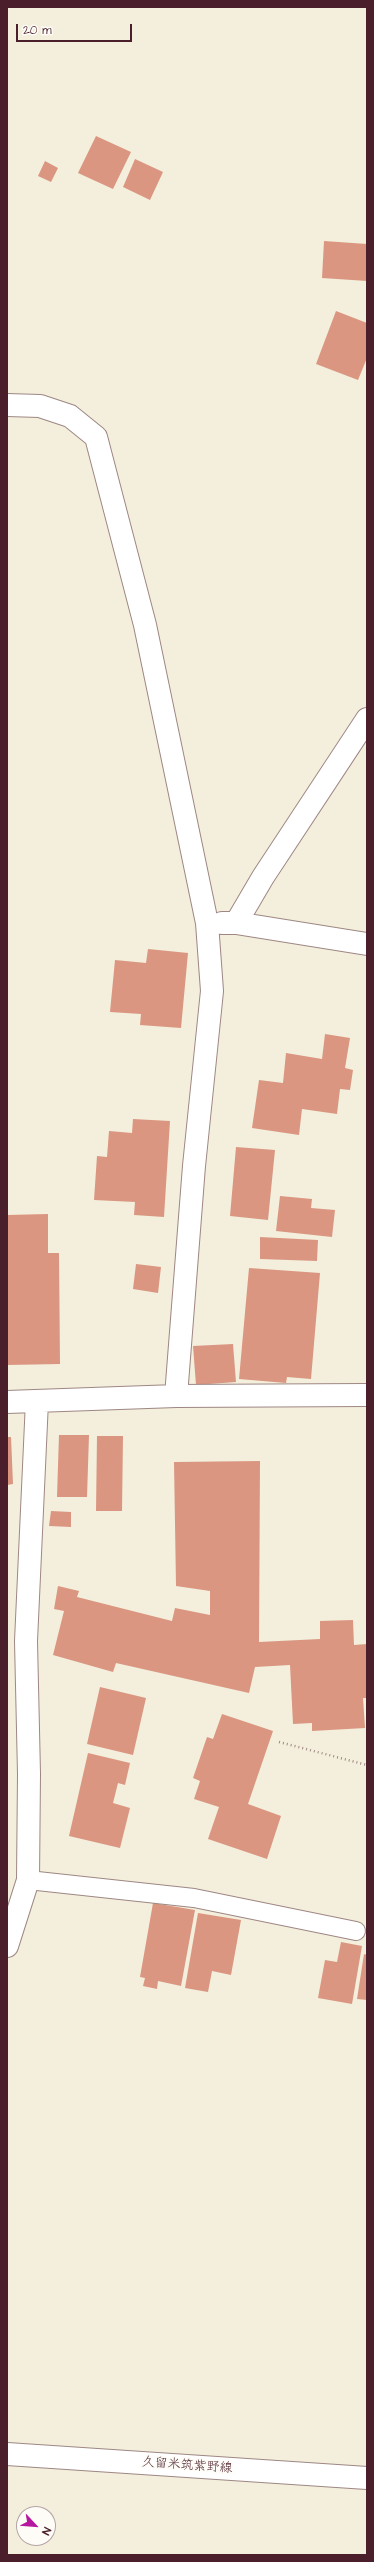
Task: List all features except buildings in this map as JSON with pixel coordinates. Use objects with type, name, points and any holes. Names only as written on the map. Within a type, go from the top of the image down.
[{"type":"street","points":[[7,405],[40,406],[70,416],[96,437],[145,625],[207,923],[212,991],[194,1166],[176,1396]]},
{"type":"street","points":[[236,923],[263,877],[367,719]]},
{"type":"street","points":[[207,923],[236,923],[367,944]]},
{"type":"street","points":[[7,1402],[176,1396],[367,1395]]},
{"type":"street","points":[[7,1946],[28,1880],[29,1774],[26,1641],[37,1401]]},
{"type":"street","name":"久留米筑紫野線","points":[[7,2454],[367,2478]]},
{"type":"lane","points":[[28,1880],[194,1898],[356,1931]]},
{"type":"path","points":[[279,1742],[367,1765]]}]
